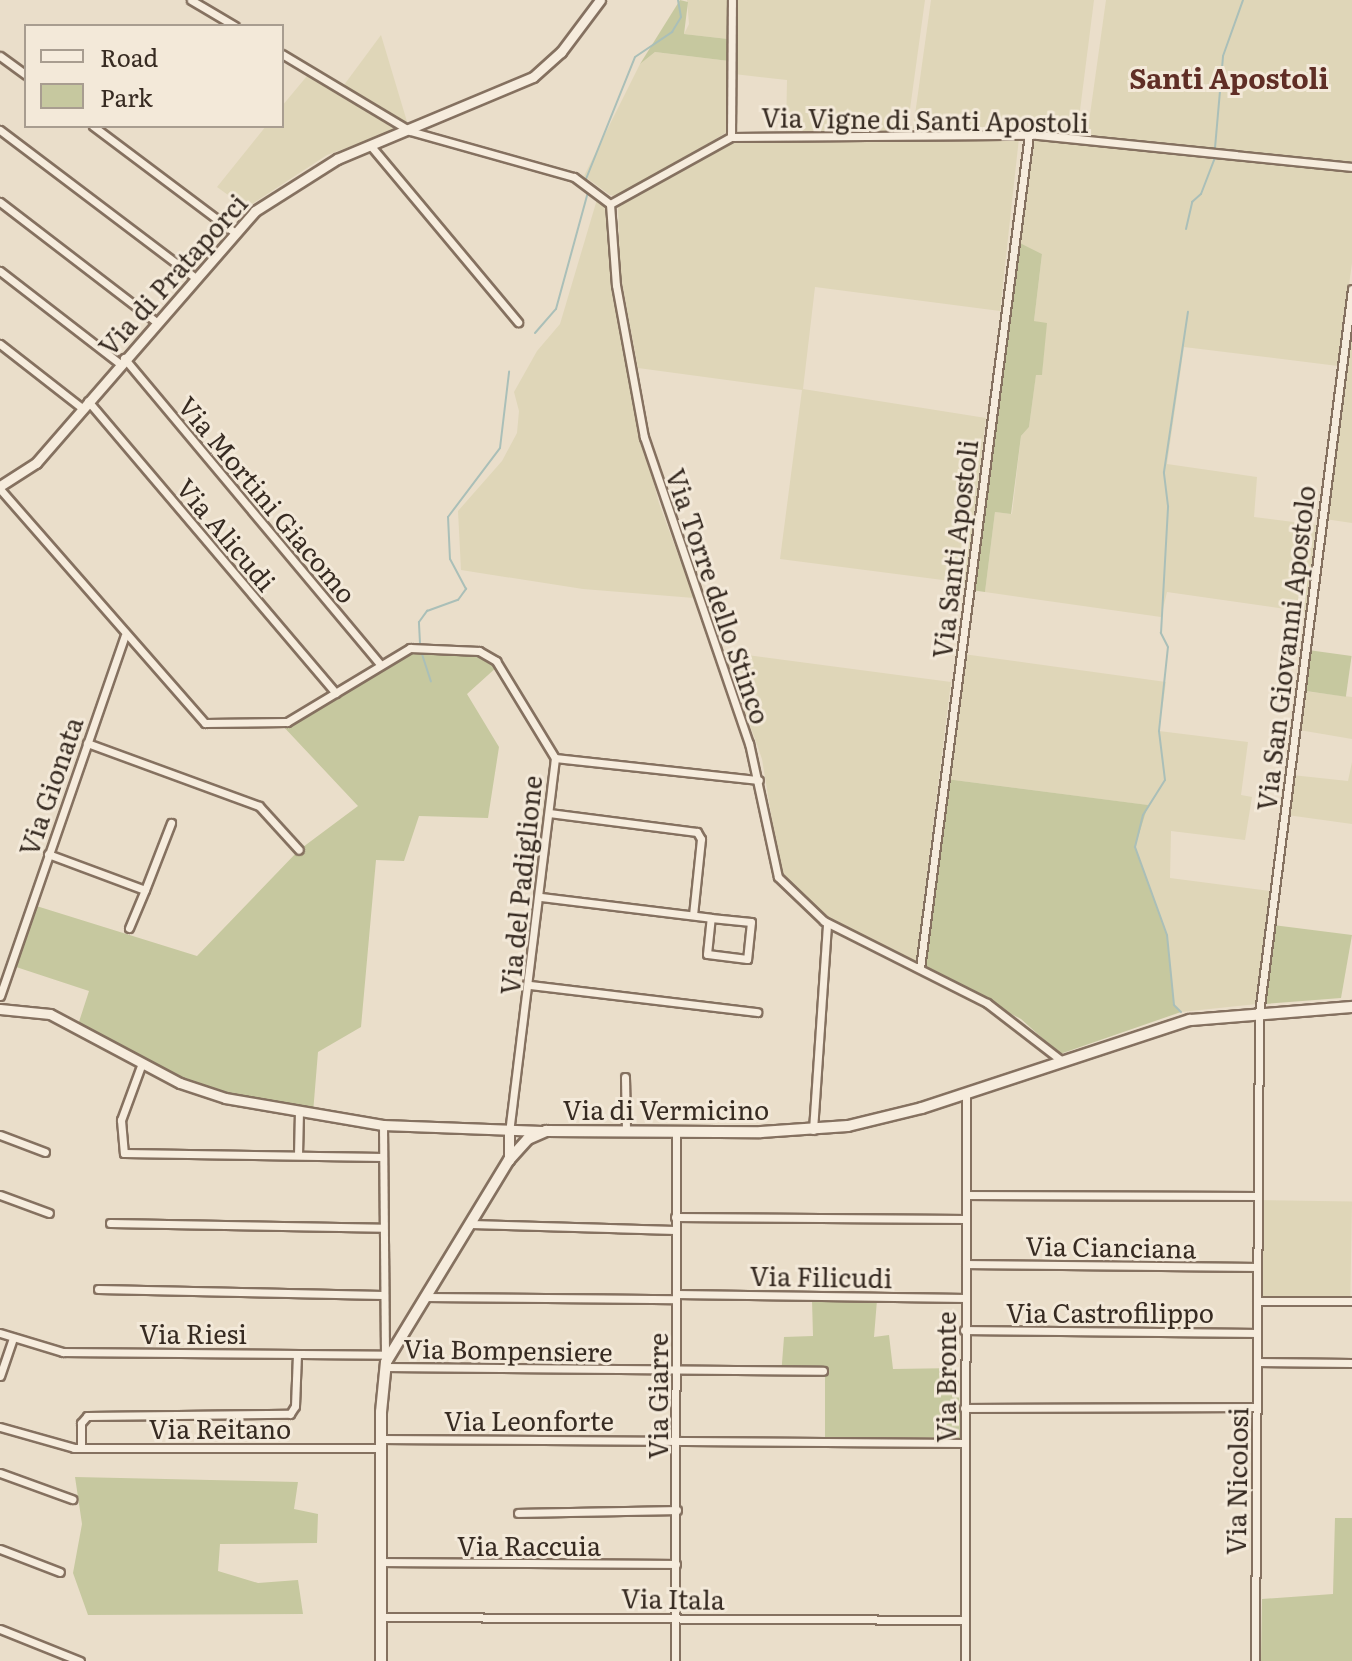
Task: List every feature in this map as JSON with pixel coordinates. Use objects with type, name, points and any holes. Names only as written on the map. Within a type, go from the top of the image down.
[{"type":"main road","name":"Via di Vermicino","points":[[381,1661],[380,1443],[386,1359],[509,1160],[523,1143],[546,1131],[813,1130],[883,1118],[966,1094],[1185,1021],[1352,1007]]},
{"type":"street","points":[[191,0],[232,24]]},
{"type":"street","name":"Via di Prataporci","points":[[0,488],[36,463],[193,276],[234,232],[281,192],[370,145],[410,131],[539,73],[561,52],[600,0]]},
{"type":"street","points":[[731,137],[732,0]]},
{"type":"street","points":[[284,55],[410,131],[574,177],[610,204]]},
{"type":"street","points":[[0,56],[24,74]]},
{"type":"street","points":[[96,128],[234,232]]},
{"type":"street","points":[[0,130],[193,276]]},
{"type":"street","name":"Via Vigne di Santi Apostoli","points":[[610,204],[731,137],[1029,135],[1352,167]]},
{"type":"street","name":"Via Santi Apostoli","points":[[920,968],[1029,135]]},
{"type":"street","points":[[370,145],[518,322]]},
{"type":"street","points":[[0,202],[155,321]]},
{"type":"street","name":"Via Torre dello Stinco","points":[[610,204],[615,280],[646,445],[759,780],[777,874],[795,898],[827,923],[996,1008],[1062,1061]]},
{"type":"street","name":"Via Mortini Giacomo","points":[[0,271],[122,360],[381,665]]},
{"type":"street","name":"Via San Giovanni Apostolo","points":[[1259,1013],[1352,289]]},
{"type":"street","name":"Via Alicudi","points":[[0,344],[85,405],[336,693]]},
{"type":"street","name":"Via del Padiglione","points":[[0,488],[125,636],[205,723],[281,724],[417,647],[484,652],[497,663],[555,758],[541,897],[509,1132]]},
{"type":"street","name":"Via Gionata","points":[[0,996],[125,636]]},
{"type":"street","points":[[87,743],[259,806],[299,850]]},
{"type":"street","points":[[555,758],[759,780]]},
{"type":"street","points":[[549,813],[697,832],[701,839],[693,915]]},
{"type":"street","points":[[129,928],[171,823]]},
{"type":"street","points":[[48,854],[145,890]]},
{"type":"street","points":[[541,897],[751,922],[747,959],[707,954],[711,918]]},
{"type":"street","points":[[813,1130],[827,923]]},
{"type":"street","points":[[530,985],[757,1012]]},
{"type":"street","points":[[0,1009],[45,1012],[204,1093],[383,1125],[546,1131]]},
{"type":"street","name":"Via Nicolosi","points":[[1255,1661],[1259,1013]]},
{"type":"street","points":[[142,1063],[121,1120],[124,1153],[383,1157]]},
{"type":"street","points":[[625,1077],[626,1130]]},
{"type":"street","name":"Via Bronte","points":[[965,1661],[966,1094]]},
{"type":"street","points":[[298,1155],[299,1110]]},
{"type":"street","points":[[383,1125],[386,1359]]},
{"type":"street","name":"Via Giarre","points":[[675,1661],[676,1131]]},
{"type":"street","points":[[509,1132],[523,1143]]},
{"type":"street","points":[[509,1132],[509,1160]]},
{"type":"street","points":[[0,1135],[45,1152]]},
{"type":"street","points":[[0,1195],[49,1213]]},
{"type":"street","points":[[966,1195],[1256,1196]]},
{"type":"street","points":[[675,1217],[966,1219]]},
{"type":"street","points":[[110,1223],[383,1228]]},
{"type":"street","points":[[471,1224],[675,1230]]},
{"type":"street","name":"Via Cianciana","points":[[966,1264],[1256,1267]]},
{"type":"street","points":[[98,1289],[383,1295]]},
{"type":"street","name":"Via Filicudi","points":[[425,1297],[966,1298]]},
{"type":"street","points":[[1257,1301],[1352,1301]]},
{"type":"street","name":"Via Castrofilippo","points":[[964,1330],[1256,1333]]},
{"type":"street","name":"Via Riesi","points":[[0,1333],[59,1352],[297,1354],[386,1359]]},
{"type":"street","points":[[0,1376],[13,1338]]},
{"type":"street","points":[[81,1448],[81,1423],[87,1416],[290,1414],[297,1354]]},
{"type":"street","name":"Via Bompensiere","points":[[386,1359],[676,1371],[823,1371]]},
{"type":"street","points":[[1257,1362],[1352,1363]]},
{"type":"street","points":[[964,1408],[1257,1407]]},
{"type":"street","name":"Via Reitano","points":[[0,1427],[59,1446],[81,1448],[380,1443]]},
{"type":"street","name":"Via Leonforte","points":[[380,1443],[964,1443]]},
{"type":"street","points":[[0,1473],[72,1499]]},
{"type":"street","points":[[518,1513],[677,1510]]},
{"type":"street","points":[[0,1549],[60,1572]]},
{"type":"street","name":"Via Raccuia","points":[[381,1562],[676,1564]]},
{"type":"street","name":"Via Itala","points":[[381,1617],[965,1620]]},
{"type":"street","points":[[0,1629],[80,1661]]},
{"type":"shaded area","points":[[687,0],[727,0],[728,39],[684,34],[689,24]]},
{"type":"shaded area","points":[[735,0],[925,0],[907,131],[786,131],[787,80],[734,74]]},
{"type":"shaded area","points":[[931,0],[1094,0],[1077,134],[913,129]]},
{"type":"shaded area","points":[[1106,0],[1352,0],[1352,163],[1087,136]]},
{"type":"shaded area","points":[[381,35],[408,125],[344,85]]},
{"type":"shaded area","points":[[655,52],[729,61],[727,132],[619,197],[610,195],[584,176],[640,64]]},
{"type":"shaded area","points":[[307,76],[398,129],[327,155],[246,208],[217,187],[264,128],[284,128],[284,104]]},
{"type":"shaded area","points":[[1019,138],[1000,311],[815,287],[803,389],[986,418],[966,583],[780,559],[802,390],[638,368],[620,273],[618,204],[728,141]]},
{"type":"shaded area","points":[[1039,139],[1352,168],[1352,263],[1338,366],[1184,347],[1167,464],[1257,477],[1254,517],[1317,525],[1307,612],[1167,592],[1161,617],[985,592],[995,512],[1012,514],[1021,436],[1029,427],[1036,374],[1042,374],[1046,324],[1034,321],[1042,254],[1020,243],[1033,142]]},
{"type":"shaded area","points":[[598,196],[608,210],[611,286],[635,407],[659,503],[694,598],[583,589],[461,570],[458,511],[502,461],[517,433],[519,411],[514,392],[537,351],[560,324]]},
{"type":"shaded area","points":[[1352,310],[1352,523],[1325,519]]},
{"type":"shaded area","points":[[724,652],[951,682],[916,963],[826,918],[791,887],[780,869],[762,759]]},
{"type":"shaded area","points":[[963,654],[1166,682],[1159,731],[1248,742],[1241,795],[1252,797],[1245,840],[1171,831],[1170,878],[1270,891],[1257,1004],[1181,1012],[1174,1005],[1167,935],[1135,847],[1147,805],[946,779]]},
{"type":"shaded area","points":[[1303,691],[1352,697],[1352,739],[1299,730]]},
{"type":"shaded area","points":[[1352,762],[1352,824],[1287,815],[1292,775],[1348,781]]},
{"type":"shaded area","points":[[1259,1200],[1352,1202],[1350,1301],[1257,1299]]},
{"type":"green space","points":[[680,0],[688,2],[684,34],[728,39],[729,61],[655,52],[640,64]]},
{"type":"green space","points":[[1020,243],[1042,254],[1034,321],[1047,323],[1042,375],[1036,375],[1029,427],[1021,436],[1011,514],[995,512],[985,592],[971,590]]},
{"type":"green space","points":[[410,648],[479,651],[498,666],[467,694],[499,747],[488,818],[419,816],[404,861],[376,860],[361,1027],[318,1052],[313,1113],[210,1094],[77,1028],[89,991],[10,965],[30,904],[197,956],[299,850],[358,806],[281,724]]},
{"type":"green space","points":[[1308,650],[1352,656],[1346,697],[1302,691]]},
{"type":"green space","points":[[946,779],[1148,805],[1135,847],[1167,935],[1174,1005],[1181,1012],[1060,1054],[1021,1019],[922,967]]},
{"type":"green space","points":[[1273,925],[1352,935],[1341,998],[1265,1004]]},
{"type":"green space","points":[[812,1300],[877,1300],[874,1337],[889,1335],[893,1369],[958,1368],[961,1438],[825,1437],[825,1376],[781,1376],[784,1337],[813,1336]]},
{"type":"green space","points":[[75,1477],[298,1482],[294,1509],[318,1514],[317,1543],[220,1544],[218,1571],[258,1583],[298,1580],[303,1614],[88,1615],[73,1573],[82,1524]]},
{"type":"green space","points":[[1335,1518],[1352,1518],[1352,1661],[1261,1661],[1262,1599],[1333,1594]]},
{"type":"waterway","points":[[586,179],[635,57],[672,32],[681,17],[678,0]]},
{"type":"waterway","points":[[1215,148],[1223,56],[1243,0]]},
{"type":"waterway","points":[[1186,229],[1192,202],[1201,194],[1215,158]]},
{"type":"waterway","points":[[535,333],[556,309],[588,192]]},
{"type":"waterway","points":[[1181,1012],[1174,1005],[1167,935],[1135,847],[1143,815],[1165,780],[1159,731],[1168,647],[1161,633],[1168,506],[1164,472],[1188,312]]},
{"type":"waterway","points":[[420,643],[419,622],[427,611],[458,600],[466,589],[450,559],[448,517],[500,448],[509,372]]},
{"type":"waterway","points":[[421,651],[431,681]]},
{"type":"district","name":"Santi Apostoli","points":[[1229,77]]}]
